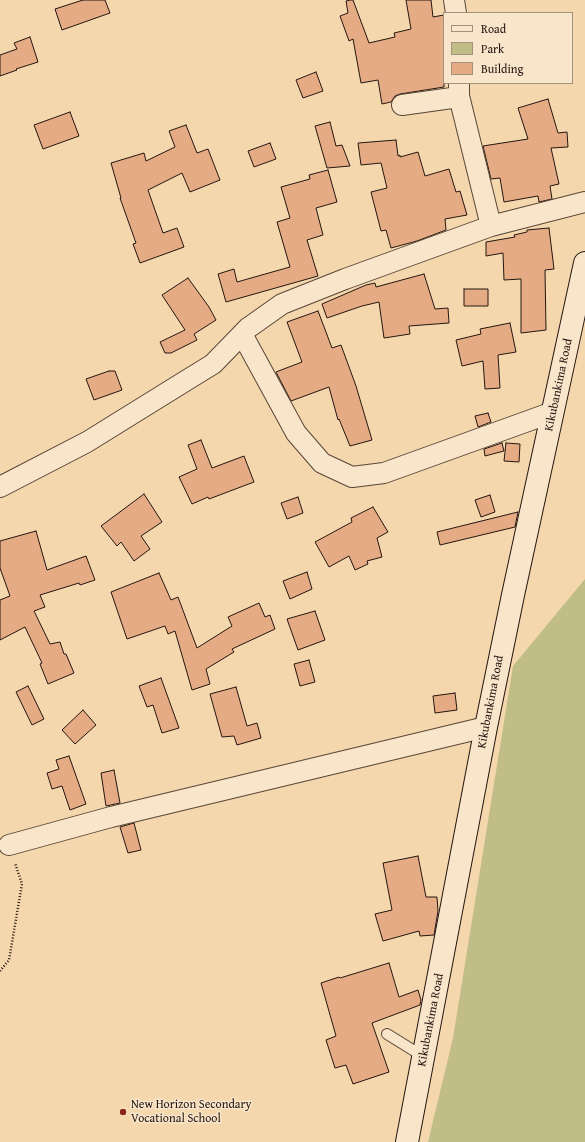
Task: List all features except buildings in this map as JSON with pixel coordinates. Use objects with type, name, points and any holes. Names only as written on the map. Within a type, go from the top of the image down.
[{"type":"street","points":[[454,0],[456,12]]},
{"type":"street","points":[[402,105],[459,90],[491,226]]},
{"type":"street","points":[[0,487],[87,442],[213,364],[248,328],[282,304],[345,279],[491,226],[585,202]]},
{"type":"street","name":"Kikubankima Road","points":[[408,1142],[486,727],[585,263]]},
{"type":"street","points":[[242,334],[296,434],[322,463],[352,477],[384,473],[553,412]]},
{"type":"street","points":[[9,846],[110,817],[486,727]]},
{"type":"lane","points":[[387,1034],[416,1052],[424,1052]]},
{"type":"path","points":[[0,971],[9,960],[22,884],[9,846]]},
{"type":"green space","points":[[585,579],[585,1142],[428,1142],[453,1038],[513,666]]},
{"type":"place","name":"New Horizon Secondary Vocational School","points":[[123,1112]]}]
